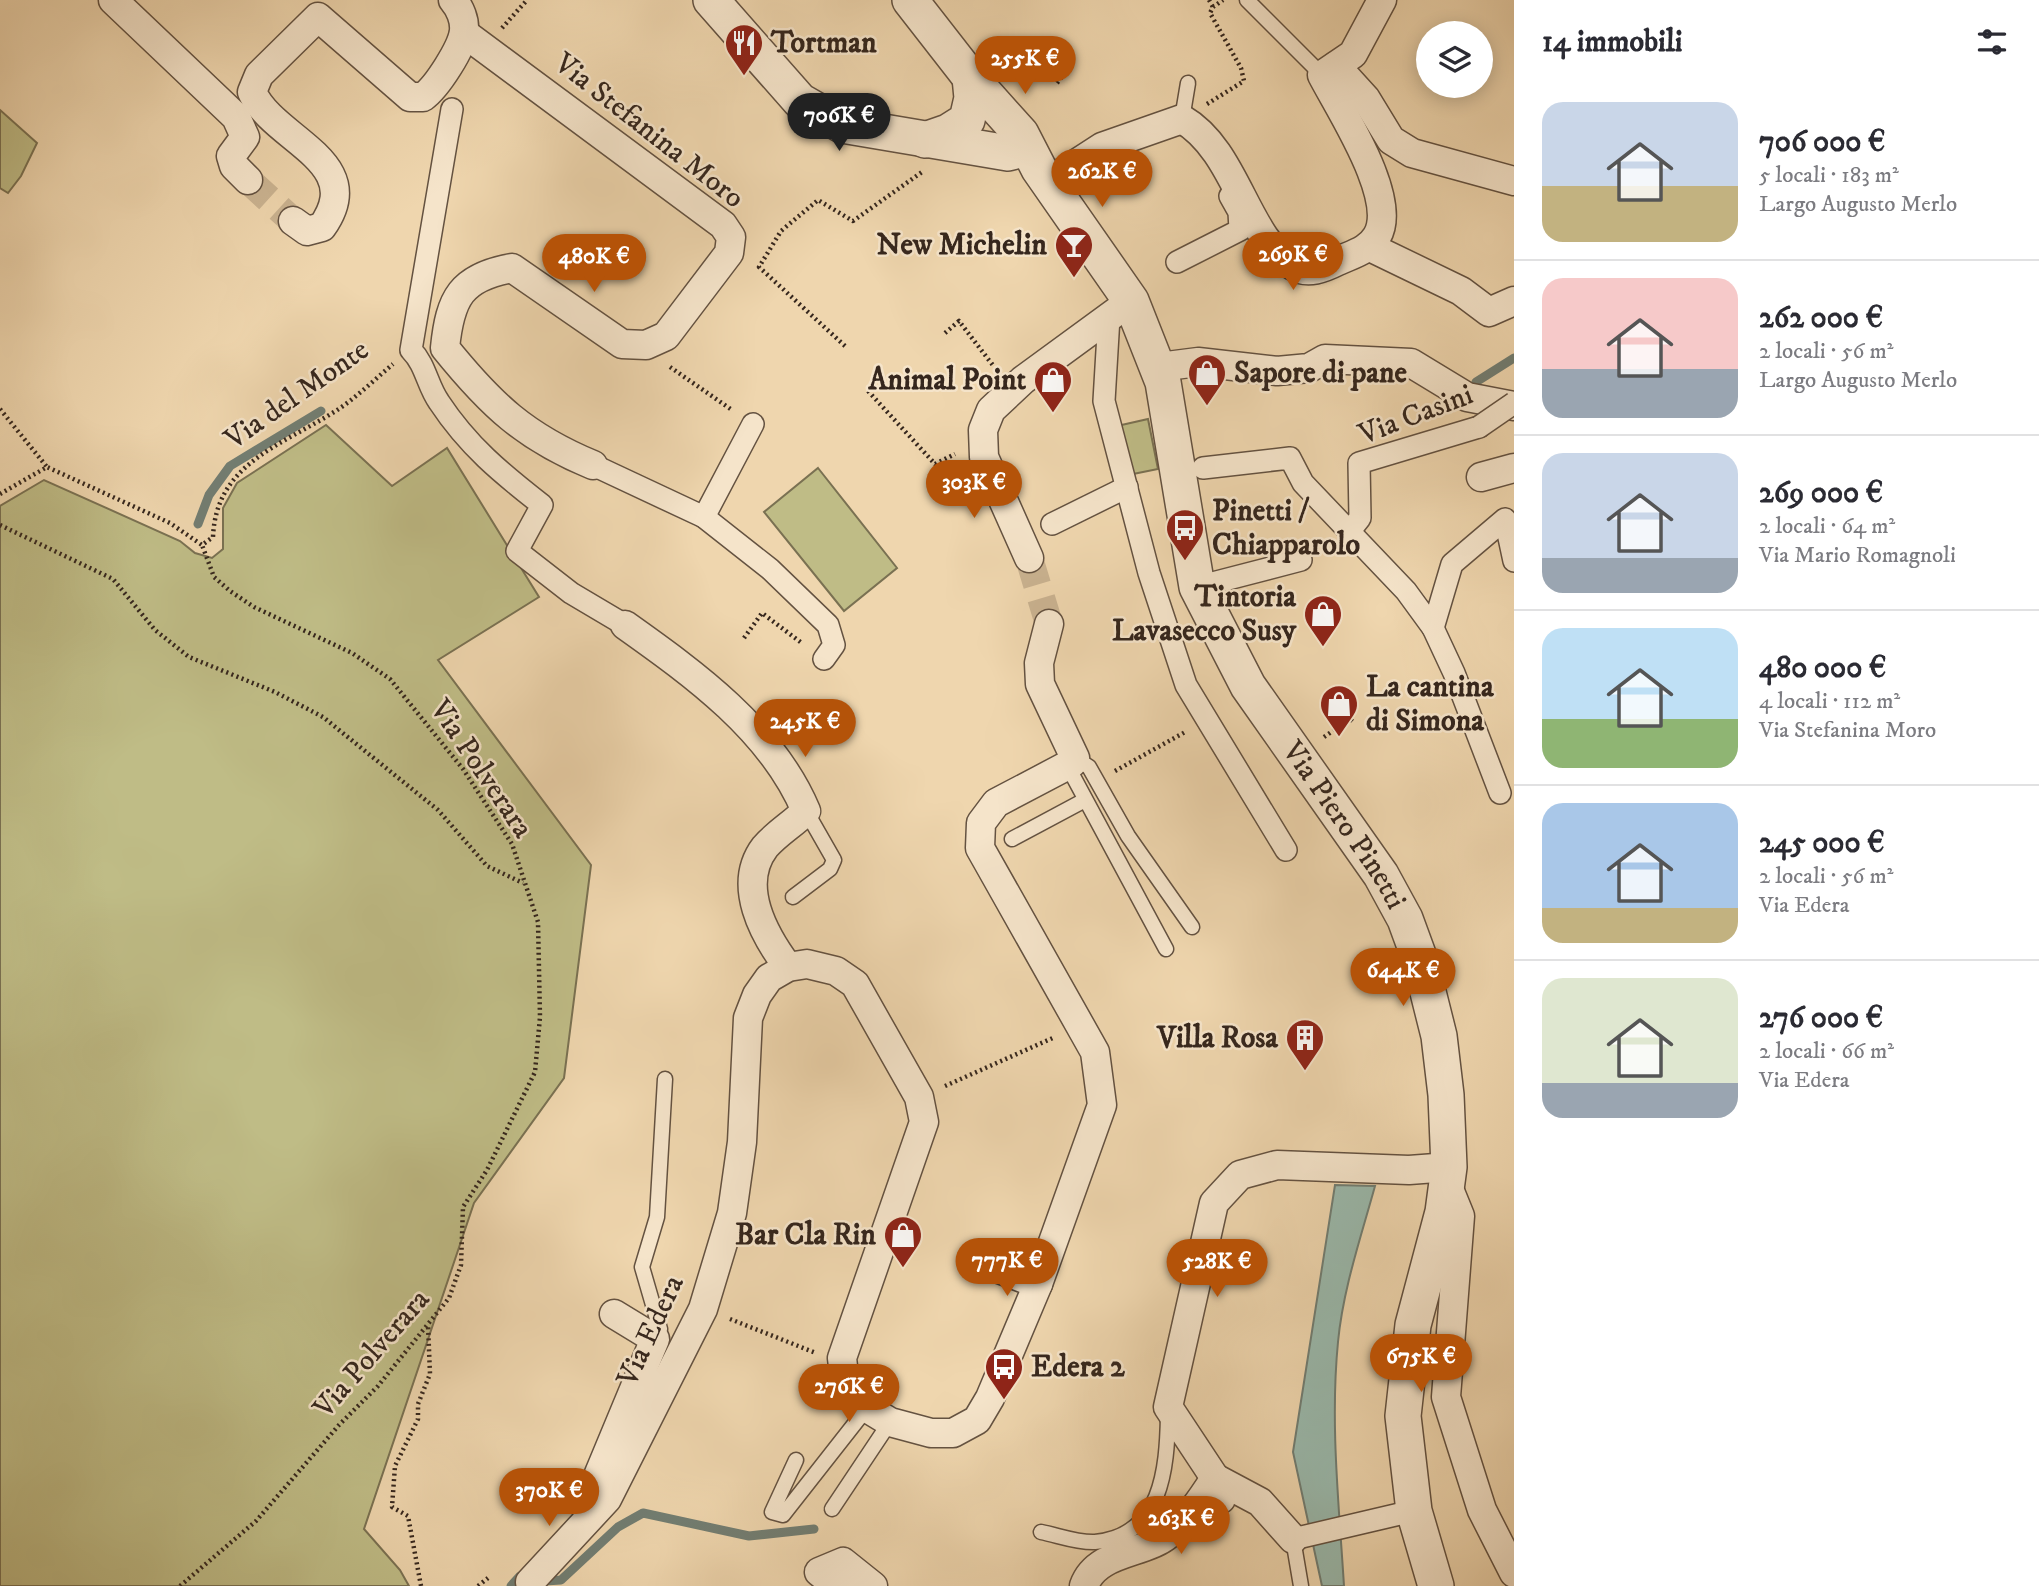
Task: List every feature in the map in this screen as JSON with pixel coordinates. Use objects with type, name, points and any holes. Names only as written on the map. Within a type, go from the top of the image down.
[{"type":"street","points":[[113,0],[236,117],[245,137],[231,156],[234,166],[248,180]]},
{"type":"street","points":[[293,221],[307,231],[322,227],[333,211],[335,190],[328,166],[258,107],[252,92],[259,75],[318,17],[410,97],[423,97],[435,88],[474,39],[453,0]]},
{"type":"street","points":[[711,0],[800,101],[842,125],[923,156],[1009,153],[1026,148]]},
{"type":"street","name":"Via Piero Pinetti","points":[[910,0],[970,77],[1021,134],[1026,148],[1120,309],[1159,367],[1191,469],[1197,587],[1248,686],[1381,876],[1405,919],[1420,960],[1439,1037],[1446,1096],[1448,1176],[1413,1325],[1403,1416],[1414,1511],[1436,1586]]},
{"type":"street","points":[[1329,70],[1353,54],[1381,0]]},
{"type":"street","name":"Via Stefanina Moro","points":[[474,39],[723,225],[731,237],[729,253],[666,335],[646,345],[622,344],[512,268],[485,272],[468,285],[449,312],[445,348],[474,384],[531,434],[551,447],[704,517],[770,569],[828,625],[834,645],[824,659]]},
{"type":"street","points":[[1329,70],[1366,99],[1391,140],[1412,153],[1514,181]]},
{"type":"street","points":[[1048,182],[1102,147],[1182,119],[1199,132],[1220,157],[1272,248],[1294,267],[1306,271],[1322,269],[1370,247],[1379,233],[1383,214],[1378,185],[1329,70]]},
{"type":"street","points":[[923,156],[948,132],[967,120],[972,98],[970,77]]},
{"type":"street","name":"Via del Monte","points":[[411,349],[452,109]]},
{"type":"street","points":[[1393,116],[1414,135],[1443,150],[1449,163]]},
{"type":"street","points":[[1177,262],[1240,230],[1239,212],[1218,171],[1220,157]]},
{"type":"street","points":[[1370,247],[1461,291],[1489,312],[1514,301]]},
{"type":"street","points":[[965,449],[1015,544],[1027,553],[984,457],[982,430],[991,410],[1023,380],[1120,309]]},
{"type":"street","name":"Via Piero Pinetti","points":[[1120,309],[1104,401],[1149,573],[1186,685],[1286,850]]},
{"type":"street","points":[[411,349],[421,359],[436,399],[470,446],[541,505],[517,551],[571,593],[625,625],[695,674],[776,758],[806,811],[764,849],[755,868],[753,891],[759,920],[788,967],[807,964],[822,966],[836,971],[855,984],[919,1097],[923,1122],[916,1150],[842,1358],[844,1375],[878,1415],[942,1433],[953,1433],[977,1420],[990,1398],[1038,1284],[1102,1105],[1095,1052],[980,848],[981,823],[996,803],[1071,761],[1040,684],[1039,663],[1049,624]]},
{"type":"street","points":[[1159,367],[1198,362],[1277,370],[1309,368],[1325,359],[1411,363],[1467,397],[1514,404]]},
{"type":"street","name":"Via Casini","points":[[1349,532],[1360,518],[1359,463],[1479,427],[1514,404]]},
{"type":"street","points":[[704,517],[752,424]]},
{"type":"street","points":[[1191,469],[1290,458],[1303,483],[1406,591],[1433,628],[1454,673],[1500,793]]},
{"type":"street","points":[[1480,477],[1514,468]]},
{"type":"street","points":[[1052,524],[1127,487]]},
{"type":"street","points":[[1433,628],[1452,564],[1505,519],[1514,561]]},
{"type":"street","points":[[1197,587],[1301,560]]},
{"type":"street","name":"Via Edera","points":[[614,1314],[655,1339],[593,1489],[595,1498],[602,1502],[607,1499],[703,1309],[732,1213],[742,1142],[748,1018],[757,995],[769,978],[788,967]]},
{"type":"street","points":[[1404,1513],[1293,1539],[1260,1502],[1218,1489],[1168,1407],[1214,1203],[1240,1175],[1277,1165],[1409,1170],[1448,1176],[1460,1216],[1446,1397],[1482,1510],[1514,1573]]},
{"type":"street","points":[[994,1267],[1038,1284]]},
{"type":"street","points":[[1084,1586],[1088,1574],[1128,1550],[1164,1538],[1218,1489]]},
{"type":"street","points":[[528,1584],[568,1544],[602,1502]]},
{"type":"street","points":[[837,1586],[819,1572],[843,1562],[873,1586]]},
{"type":"lane","points":[[1247,0],[1329,70]]},
{"type":"lane","points":[[1182,119],[1188,83]]},
{"type":"lane","points":[[1071,761],[1085,800],[1166,949]]},
{"type":"lane","points":[[1071,761],[1089,767],[1128,836],[1192,927]]},
{"type":"lane","points":[[1012,839],[1085,800]]},
{"type":"lane","points":[[793,897],[830,869],[834,860],[806,811]]},
{"type":"lane","points":[[655,1339],[660,1329],[642,1267],[657,1217],[665,1079]]},
{"type":"lane","points":[[1041,1532],[1092,1542],[1124,1536],[1139,1523],[1162,1486],[1167,1450],[1168,1407]]},
{"type":"lane","points":[[796,1460],[772,1512],[783,1515],[878,1415]]},
{"type":"lane","points":[[832,1509],[878,1415]]},
{"type":"lane","points":[[1293,1539],[1301,1586]]},
{"type":"path","points":[[474,39],[527,0]]},
{"type":"path","points":[[1209,0],[1213,7]]},
{"type":"path","points":[[1182,119],[1244,81],[1241,68],[1210,13],[1213,7],[1223,0]]},
{"type":"path","points":[[1057,83],[1072,64],[1069,61]]},
{"type":"path","points":[[845,346],[759,267],[781,231],[818,200],[853,221],[923,156]]},
{"type":"path","points":[[945,333],[959,321],[1002,377]]},
{"type":"path","name":"Via del Monte","points":[[202,545],[213,537],[214,513],[235,474],[337,410],[411,349]]},
{"type":"path","points":[[666,365],[752,424]]},
{"type":"path","points":[[868,391],[935,464],[965,449]]},
{"type":"path","points":[[0,409],[47,467],[170,523],[202,545]]},
{"type":"path","points":[[0,495],[47,467]]},
{"type":"path","points":[[0,525],[113,579],[155,630],[189,657],[275,692],[323,717],[438,810],[487,866],[524,883]]},
{"type":"path","name":"Via Polverara","points":[[180,1586],[256,1521],[339,1425],[378,1386],[449,1298],[461,1265],[463,1207],[487,1170],[535,1072],[540,1017],[538,922],[512,844],[463,769],[390,679],[352,653],[254,607],[230,592],[214,577],[202,545]]},
{"type":"path","points":[[744,638],[762,613],[824,659]]},
{"type":"path","points":[[1318,741],[1350,719],[1353,722]]},
{"type":"path","points":[[1104,778],[1195,726]]},
{"type":"path","points":[[919,1097],[1061,1034]]},
{"type":"path","points":[[703,1309],[822,1355]]},
{"type":"path","points":[[421,1586],[408,1516],[393,1507],[392,1491],[395,1466],[418,1419],[418,1404],[430,1374],[428,1324]]},
{"type":"path","points":[[478,1586],[488,1578]]},
{"type":"shaded area","points":[[0,110],[37,143],[21,176],[8,193],[0,188]]},
{"type":"shaded area","points":[[1148,419],[1158,469],[1128,475],[1117,426]]},
{"type":"shaded area","points":[[326,425],[392,486],[447,448],[539,597],[438,660],[591,865],[564,1078],[474,1203],[364,1529],[400,1570],[409,1586],[0,1586],[0,506],[44,480],[180,541],[195,553],[212,558],[223,549],[223,508],[237,483]]},
{"type":"shaded area","points":[[818,468],[897,568],[844,611],[764,512]]},
{"type":"shaded area","points":[[1335,1185],[1375,1186],[1348,1283],[1338,1342],[1335,1433],[1344,1586],[1322,1586],[1293,1452]]},
{"type":"waterway","points":[[1476,382],[1514,358]]},
{"type":"waterway","points":[[198,524],[209,495],[230,466],[321,411]]},
{"type":"waterway","points":[[545,1581],[561,1580],[618,1527],[643,1513],[749,1536],[814,1529]]},
{"type":"waterway","points":[[511,1586],[520,1576]]},
{"type":"tunnel","points":[[248,180],[293,221]]},
{"type":"tunnel","points":[[1029,558],[1049,624]]},
{"type":"place","name":"Tortman","points":[[744,77]]},
{"type":"place","name":"New Michelin","points":[[1074,279]]},
{"type":"place","name":"Sapore di pane","points":[[1207,407]]},
{"type":"place","name":"Animal Point","points":[[1053,414]]},
{"type":"place","name":"Pinetti / Chiapparolo","points":[[1185,562]]},
{"type":"place","name":"Tintoria Lavasecco Susy","points":[[1323,648]]},
{"type":"place","name":"La cantina di Simona","points":[[1339,738]]},
{"type":"place","name":"Villa Rosa","points":[[1305,1072]]},
{"type":"place","name":"Bar Cla Rin","points":[[903,1269]]},
{"type":"place","name":"Edera 2","points":[[1004,1401]]}]
